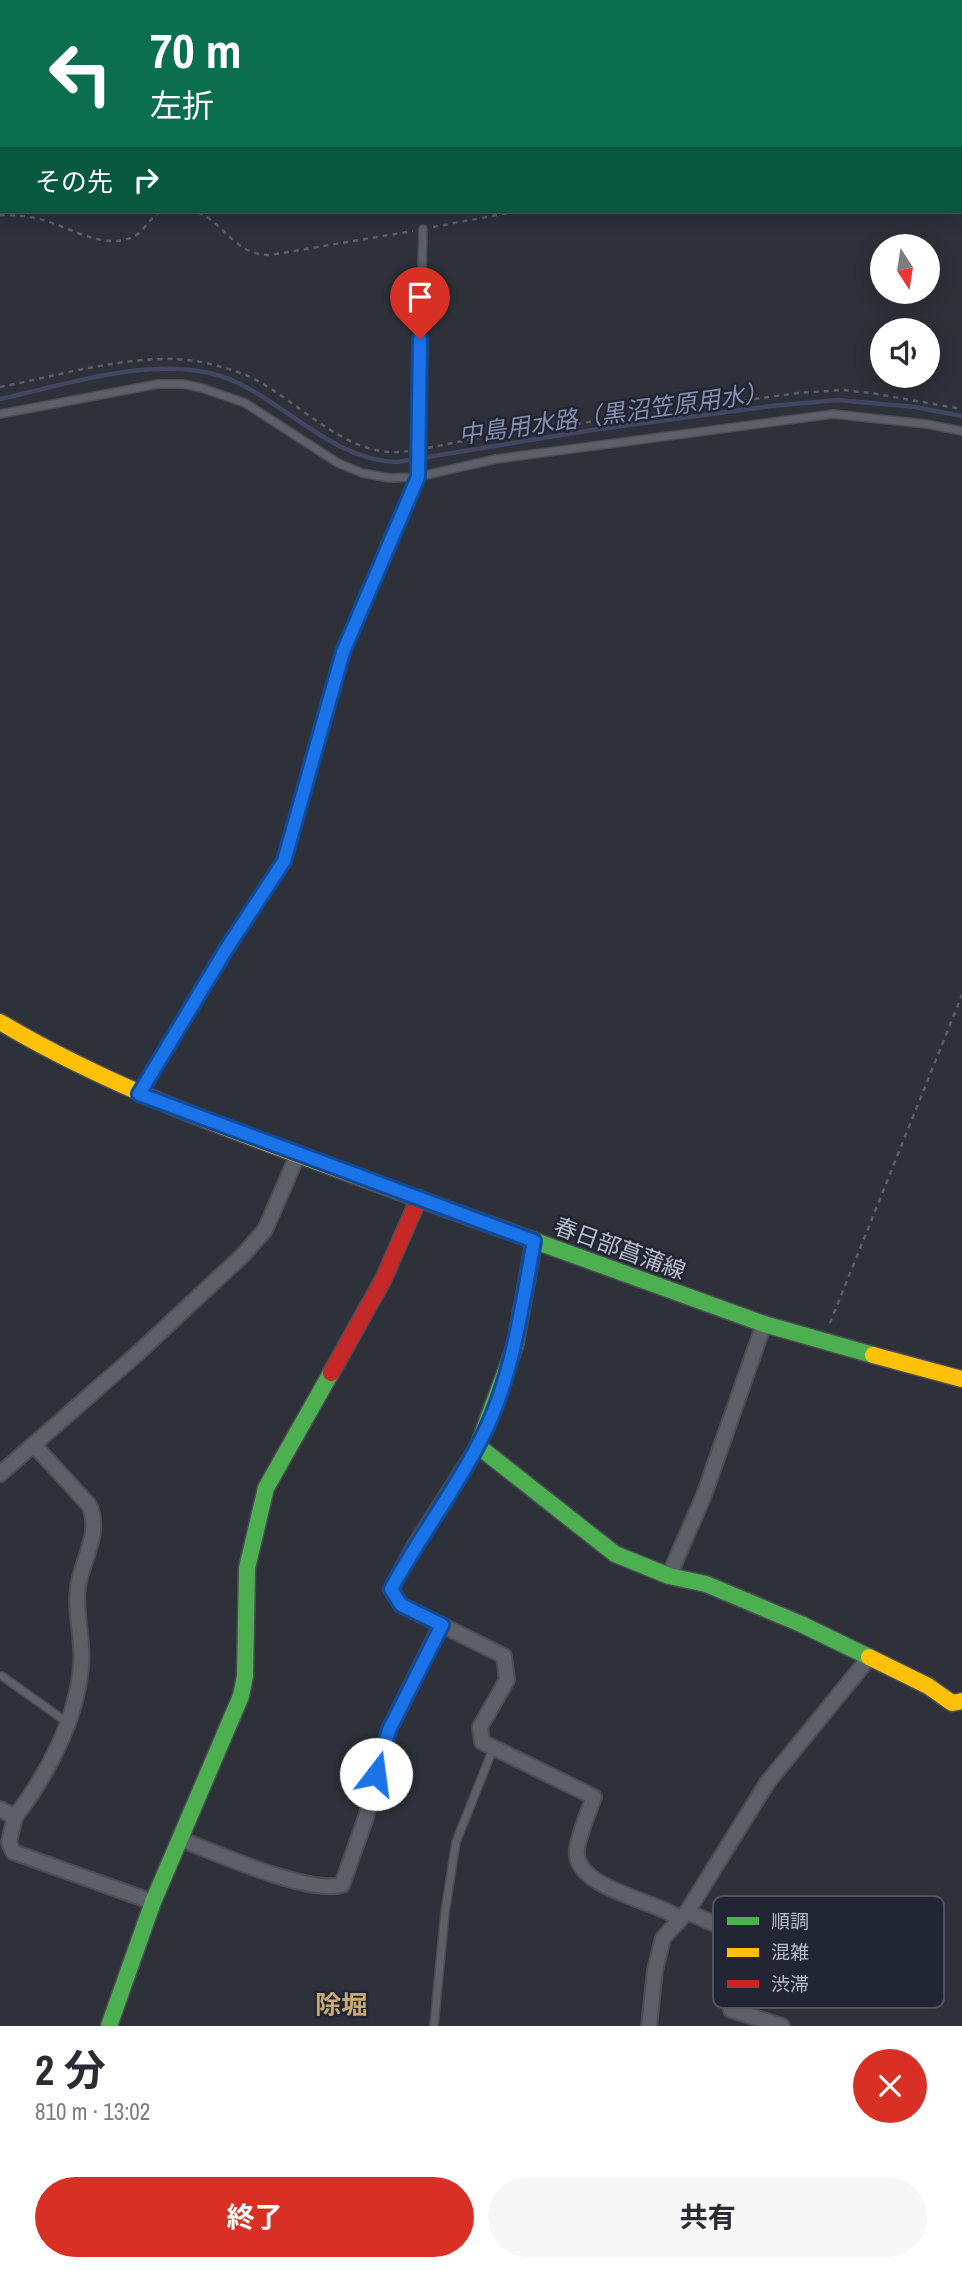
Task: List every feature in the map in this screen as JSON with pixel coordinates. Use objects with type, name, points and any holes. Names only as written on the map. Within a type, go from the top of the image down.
[{"type":"street","name":"春日部菖蒲線","points":[[0,1022],[80,1068],[139,1094],[298,1154],[764,1324],[962,1379]]},
{"type":"street","points":[[0,1474],[138,1353],[243,1255],[265,1230],[298,1154]]},
{"type":"street","points":[[109,2026],[153,1902],[241,1696],[245,1676],[247,1568],[266,1488],[383,1280],[419,1198]]},
{"type":"street","points":[[534,1241],[515,1346],[478,1446],[415,1545],[391,1589],[401,1605],[504,1656],[507,1680],[480,1727],[482,1742],[594,1797],[577,1849],[582,1868],[610,1889],[713,1926]]},
{"type":"street","points":[[669,1576],[704,1495],[764,1324]]},
{"type":"street","points":[[34,1445],[89,1505],[93,1515],[94,1533],[80,1572],[77,1593],[82,1639],[81,1667],[68,1723],[15,1817],[9,1842],[13,1852],[153,1902]]},
{"type":"street","points":[[478,1446],[615,1554],[669,1576],[706,1584],[801,1624],[928,1686],[952,1703],[962,1701]]},
{"type":"street","points":[[180,1839],[292,1880],[331,1888],[342,1885],[366,1817],[381,1752],[389,1730],[442,1625]]},
{"type":"street","points":[[649,2026],[655,1970],[663,1938],[684,1915],[767,1783],[869,1658]]},
{"type":"street","points":[[0,1809],[15,1817]]},
{"type":"street","points":[[732,2008],[731,2010],[782,2026]]},
{"type":"lane","points":[[139,1094],[225,951],[284,861],[343,652],[418,474],[423,229]]},
{"type":"lane","points":[[0,414],[158,384],[183,384],[244,402],[338,463],[381,477],[418,474],[496,459],[833,414],[926,424],[962,431]]},
{"type":"lane","points":[[2,1676],[68,1723]]},
{"type":"lane","points":[[434,2026],[445,1912],[456,1842],[493,1749]]},
{"type":"path","points":[[0,215],[41,219],[95,239],[111,241],[129,239],[139,234],[158,214]]},
{"type":"path","points":[[202,214],[248,252],[257,255],[270,255],[502,214]]},
{"type":"path","points":[[425,448],[487,436],[798,393],[843,390],[962,409]]},
{"type":"path","points":[[822,1342],[962,995]]},
{"type":"waterway","name":"中島用水路（黒沼笠原用水）","points":[[0,399],[88,379],[150,369],[209,373],[236,382],[313,431],[353,452],[374,459],[397,462],[592,430],[771,406],[838,400],[915,407],[962,416]]},
{"type":"traffic: fast","points":[[397,1191],[764,1324],[873,1355]]},
{"type":"traffic: fast","points":[[534,1241],[515,1346],[478,1446],[615,1554],[669,1576],[706,1584],[801,1624],[869,1657]]},
{"type":"traffic: fast","points":[[109,2026],[153,1902],[241,1696],[245,1676],[247,1568],[266,1488],[331,1373]]},
{"type":"traffic: slow","points":[[0,1022],[95,1073],[194,1116],[397,1191]]},
{"type":"traffic: slow","points":[[873,1355],[962,1379]]},
{"type":"traffic: slow","points":[[869,1657],[928,1686],[952,1703],[962,1701]]},
{"type":"traffic: jam","points":[[331,1373],[383,1280],[419,1198]]},
{"type":"district","name":"除堀","points":[[341,2004]]},
{"type":"route","points":[[376,1774],[389,1730],[442,1625],[401,1605],[391,1589],[415,1545],[478,1446],[515,1346],[534,1241],[139,1094],[225,951],[284,861],[343,652],[418,477],[420,339]]}]
